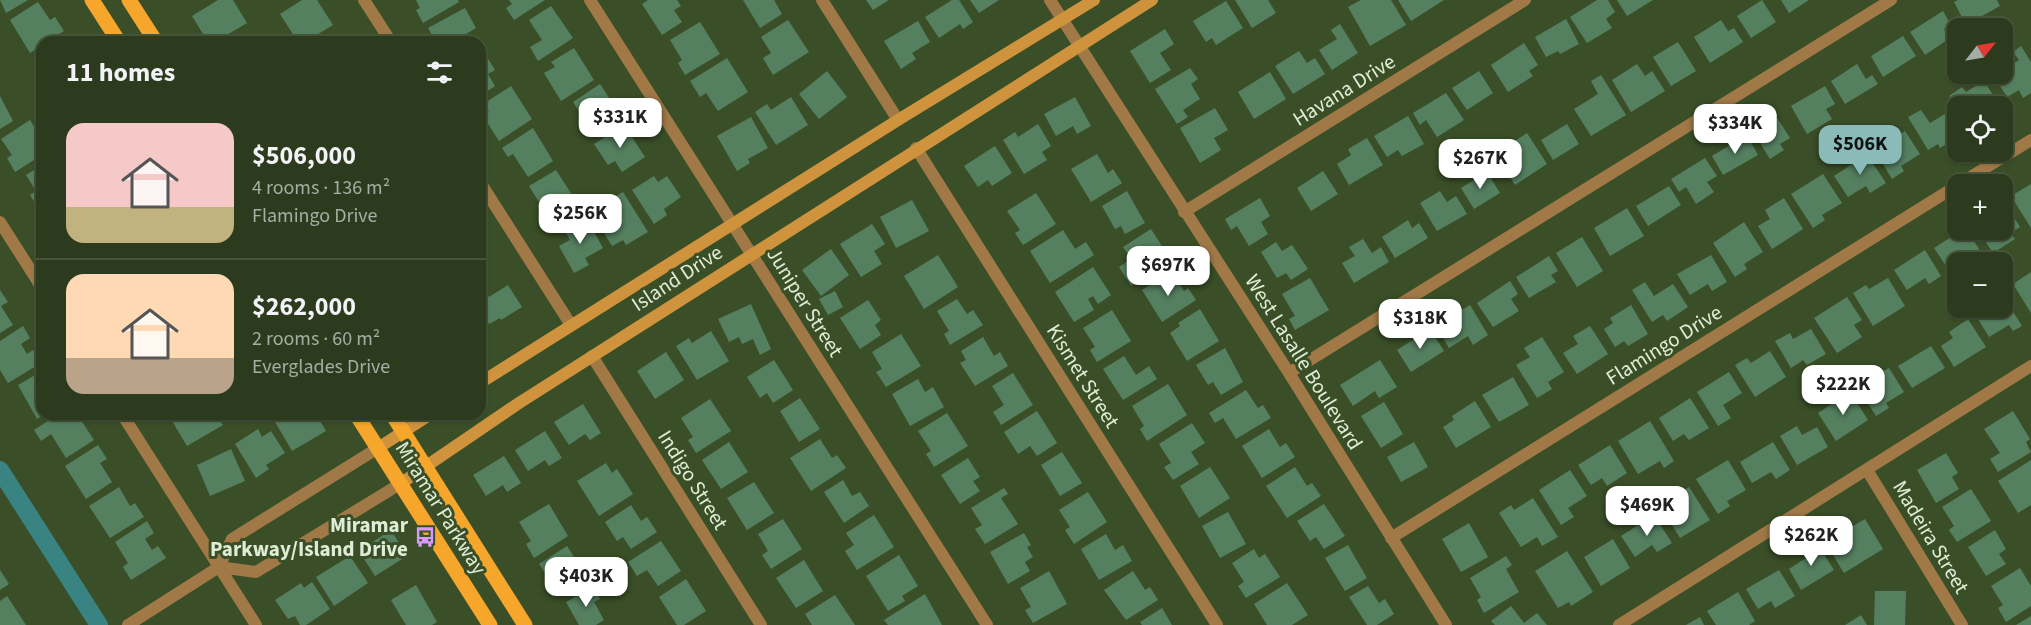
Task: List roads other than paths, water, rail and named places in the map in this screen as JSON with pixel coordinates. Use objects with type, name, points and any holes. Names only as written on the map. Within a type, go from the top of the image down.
[{"type":"main road","points":[[92,0],[115,36]]},
{"type":"main road","points":[[129,0],[152,36]]},
{"type":"main road","name":"Miramar Parkway","points":[[360,420],[490,625]]},
{"type":"main road","name":"Miramar Parkway","points":[[396,420],[525,625]]},
{"type":"street","points":[[364,0],[387,36]]},
{"type":"street","name":"Juniper Street","points":[[590,0],[987,625]]},
{"type":"street","points":[[822,0],[898,120]]},
{"type":"street","name":"West Lasalle Boulevard","points":[[1050,0],[1289,373],[1446,625]]},
{"type":"street","name":"Island Drive","points":[[486,379],[898,120],[1094,0]]},
{"type":"street","name":"Island Drive","points":[[219,567],[256,572],[400,484],[592,356],[1152,0]]},
{"type":"street","name":"Havana Drive","points":[[1184,212],[1525,0]]},
{"type":"street","points":[[1289,373],[1891,0]]},
{"type":"street","name":"Flamingo Drive","points":[[1976,174],[2031,140]]},
{"type":"street","name":"Kismet Street","points":[[916,148],[1217,625]]},
{"type":"street","points":[[486,191],[571,325]]},
{"type":"street","name":"Flamingo Drive","points":[[1391,538],[1947,192]]},
{"type":"street","points":[[0,222],[36,279]]},
{"type":"street","name":"Indigo Street","points":[[592,356],[761,625]]},
{"type":"street","points":[[1618,625],[2031,368]]},
{"type":"street","points":[[126,420],[256,625]]},
{"type":"street","points":[[133,622],[219,567],[232,539],[422,420]]},
{"type":"street","name":"Madeira Street","points":[[1867,470],[1962,625]]},
{"type":"waterway","points":[[0,470],[99,625]]},
{"type":"place","name":"Miramar Parkway/Island Drive","points":[[425,537]]}]
